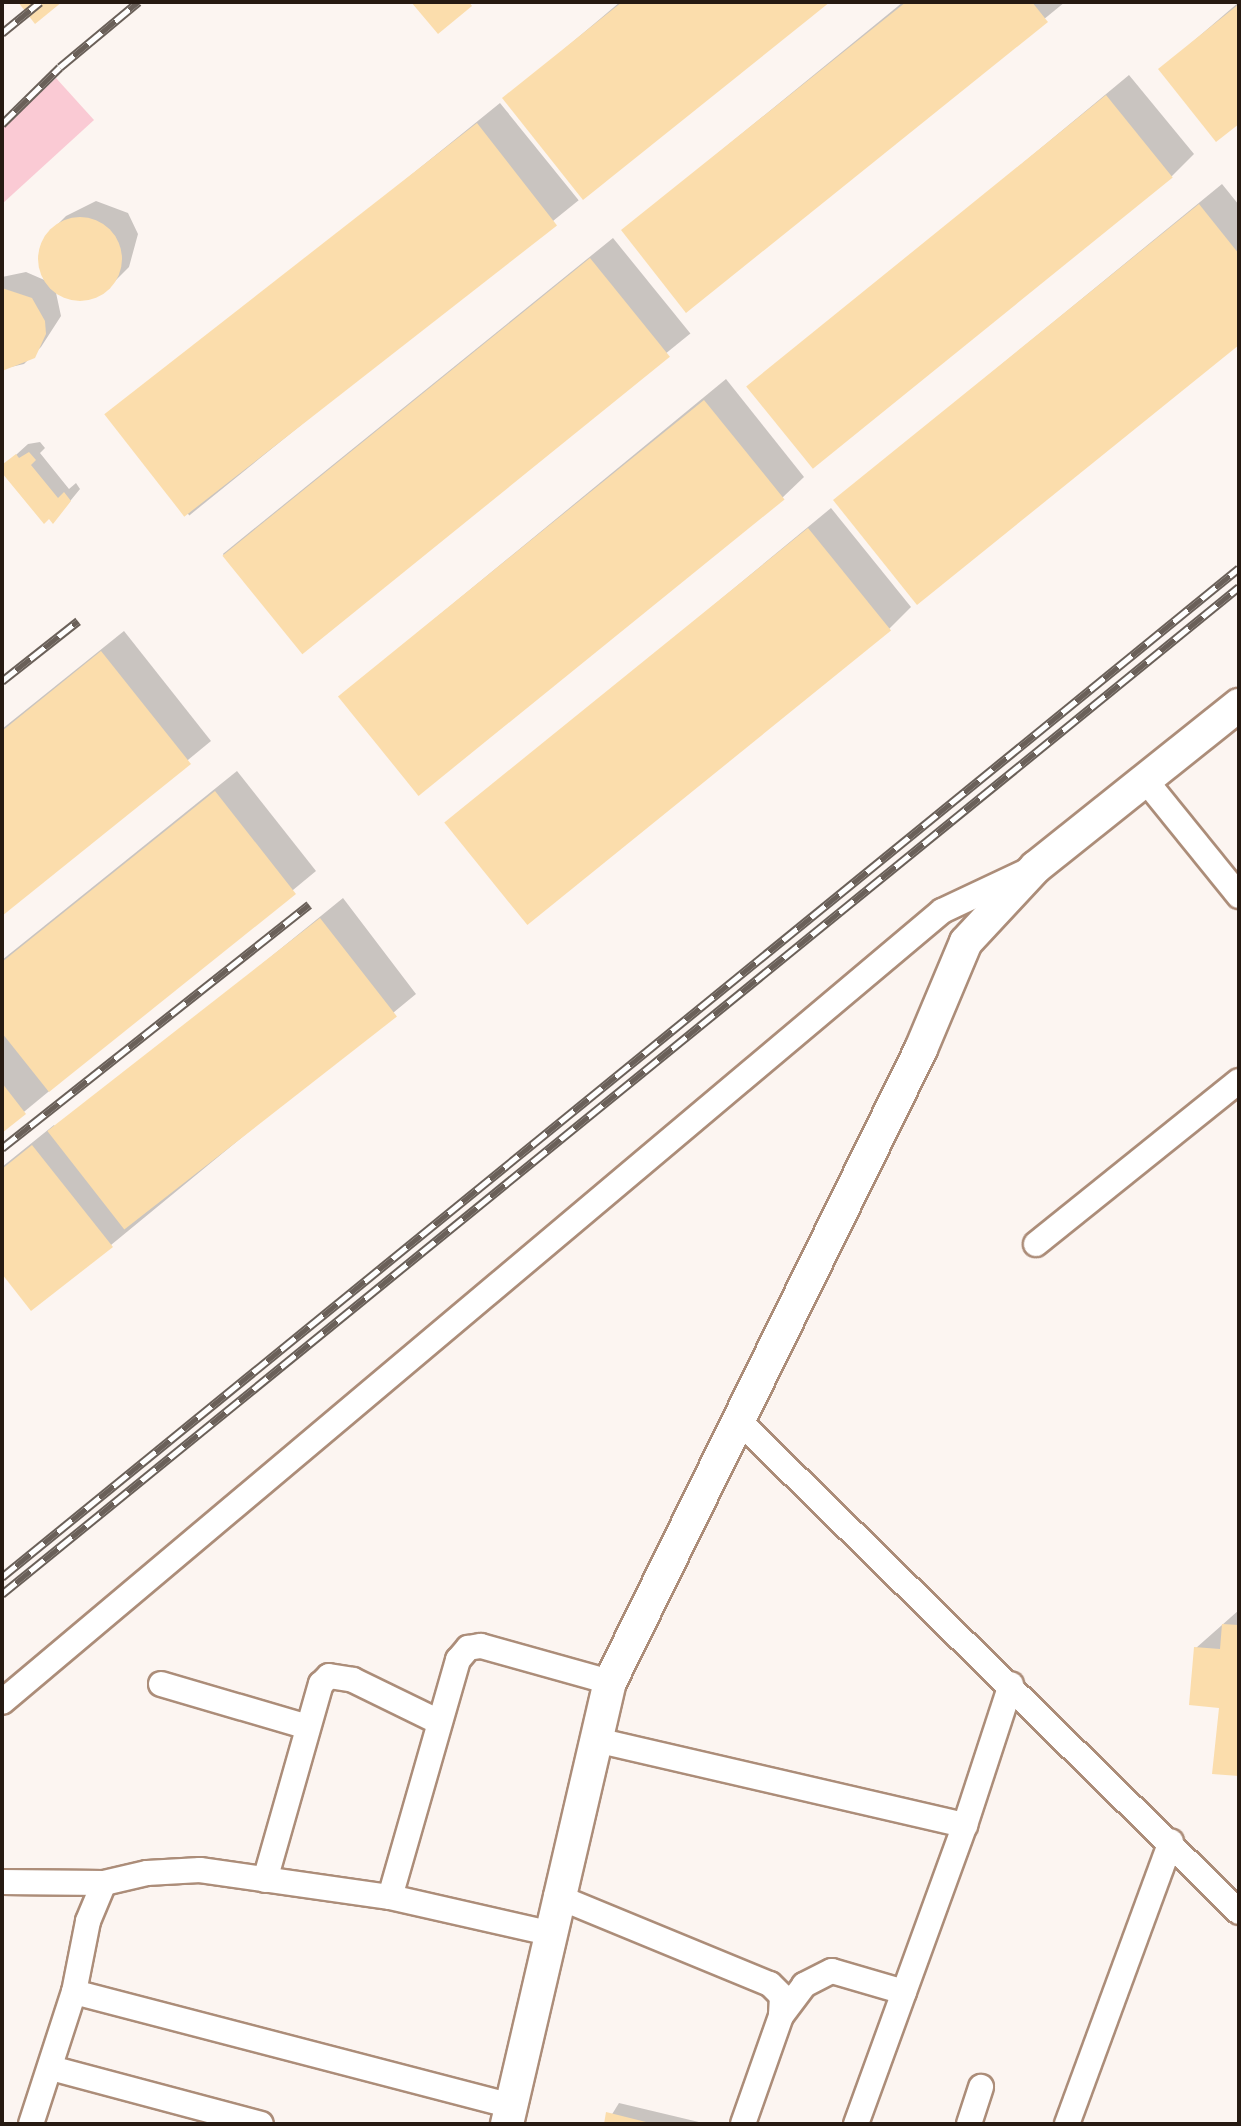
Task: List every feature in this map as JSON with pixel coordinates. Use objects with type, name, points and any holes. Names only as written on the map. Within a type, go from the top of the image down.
[{"type":"street","points":[[74,1992],[509,2115],[556,1896],[610,1682],[921,1049],[966,942],[1036,867],[1239,705]]},
{"type":"street","points":[[1146,781],[1234,880]]},
{"type":"street","points":[[2,1702],[942,911],[1036,867]]},
{"type":"street","points":[[1036,1244],[1239,1081]]},
{"type":"street","points":[[740,1422],[1011,1684],[1239,1912]]},
{"type":"street","points":[[390,1897],[458,1660],[468,1648],[481,1646],[610,1682]]},
{"type":"street","points":[[265,1880],[321,1684],[340,1676],[439,1722]]},
{"type":"street","points":[[161,1684],[308,1727]]},
{"type":"street","points":[[856,2124],[965,1825],[1011,1684]]},
{"type":"street","points":[[596,1740],[965,1825]]},
{"type":"street","points":[[1067,2124],[1171,1842]]},
{"type":"street","points":[[2,1882],[104,1883],[147,1873],[200,1870],[390,1897],[548,1933]]},
{"type":"street","points":[[31,2124],[74,1992],[88,1921],[104,1883]]},
{"type":"street","points":[[556,1896],[770,1984],[782,1996],[781,2016],[743,2124]]},
{"type":"street","points":[[781,2016],[804,1985],[832,1971],[904,1992]]},
{"type":"street","points":[[51,2068],[261,2124]]},
{"type":"street","points":[[969,2124],[981,2087]]},
{"type":"shaded area","points":[[56,78],[94,120],[2,204],[2,129]]},
{"type":"building","points":[[18,2],[62,2],[35,24]]},
{"type":"building","points":[[411,2],[469,2],[472,6],[438,34]]},
{"type":"building","points":[[622,2],[830,2],[583,200],[502,98]]},
{"type":"building","points":[[906,2],[1032,2],[1048,22],[686,313],[621,230]]},
{"type":"building","points":[[1239,4],[1239,124],[1216,142],[1158,69]]},
{"type":"building","points":[[1106,95],[1173,177],[813,469],[746,386]]},
{"type":"building","points":[[477,123],[557,225],[184,517],[104,414]]},
{"type":"building","points":[[1199,204],[1239,254],[1239,345],[917,605],[833,500]]},
{"type":"building","points":[[72,217],[88,217],[104,224],[115,235],[122,259],[119,275],[110,289],[88,301],[72,301],[56,294],[45,283],[38,267],[38,251],[45,235],[56,224]]},
{"type":"building","points":[[590,258],[670,357],[302,654],[222,556]]},
{"type":"building","points":[[2,288],[32,298],[45,321],[46,334],[35,358],[2,371]]},
{"type":"building","points":[[704,400],[785,499],[419,796],[338,696]]},
{"type":"building","points":[[29,452],[36,460],[31,465],[58,498],[64,492],[71,501],[53,524],[49,519],[44,524],[2,473],[3,464],[16,454],[19,458]]},
{"type":"building","points":[[808,528],[891,631],[527,925],[444,823]]},
{"type":"building","points":[[101,651],[191,764],[2,916],[2,731]]},
{"type":"building","points":[[215,791],[296,894],[49,1092],[2,1033],[2,962]]},
{"type":"building","points":[[320,918],[397,1017],[124,1230],[47,1131]]},
{"type":"building","points":[[2,1083],[26,1114],[2,1133]]},
{"type":"building","points":[[32,1145],[113,1247],[31,1311],[2,1274],[2,1169]]},
{"type":"building","points":[[1222,1624],[1239,1625],[1239,1776],[1212,1774],[1219,1708],[1189,1705],[1194,1647],[1220,1649]]},
{"type":"building","points":[[606,2112],[650,2123],[650,2124],[604,2124]]},
{"type":"railway","points":[[2,33],[40,2]]},
{"type":"railway","points":[[2,124],[60,67],[138,2]]},
{"type":"railway","points":[[2,1577],[1239,568]]},
{"type":"railway","points":[[2,1594],[1239,587]]},
{"type":"railway","points":[[2,681],[78,621]]},
{"type":"railway","points":[[2,1148],[309,905]]}]
